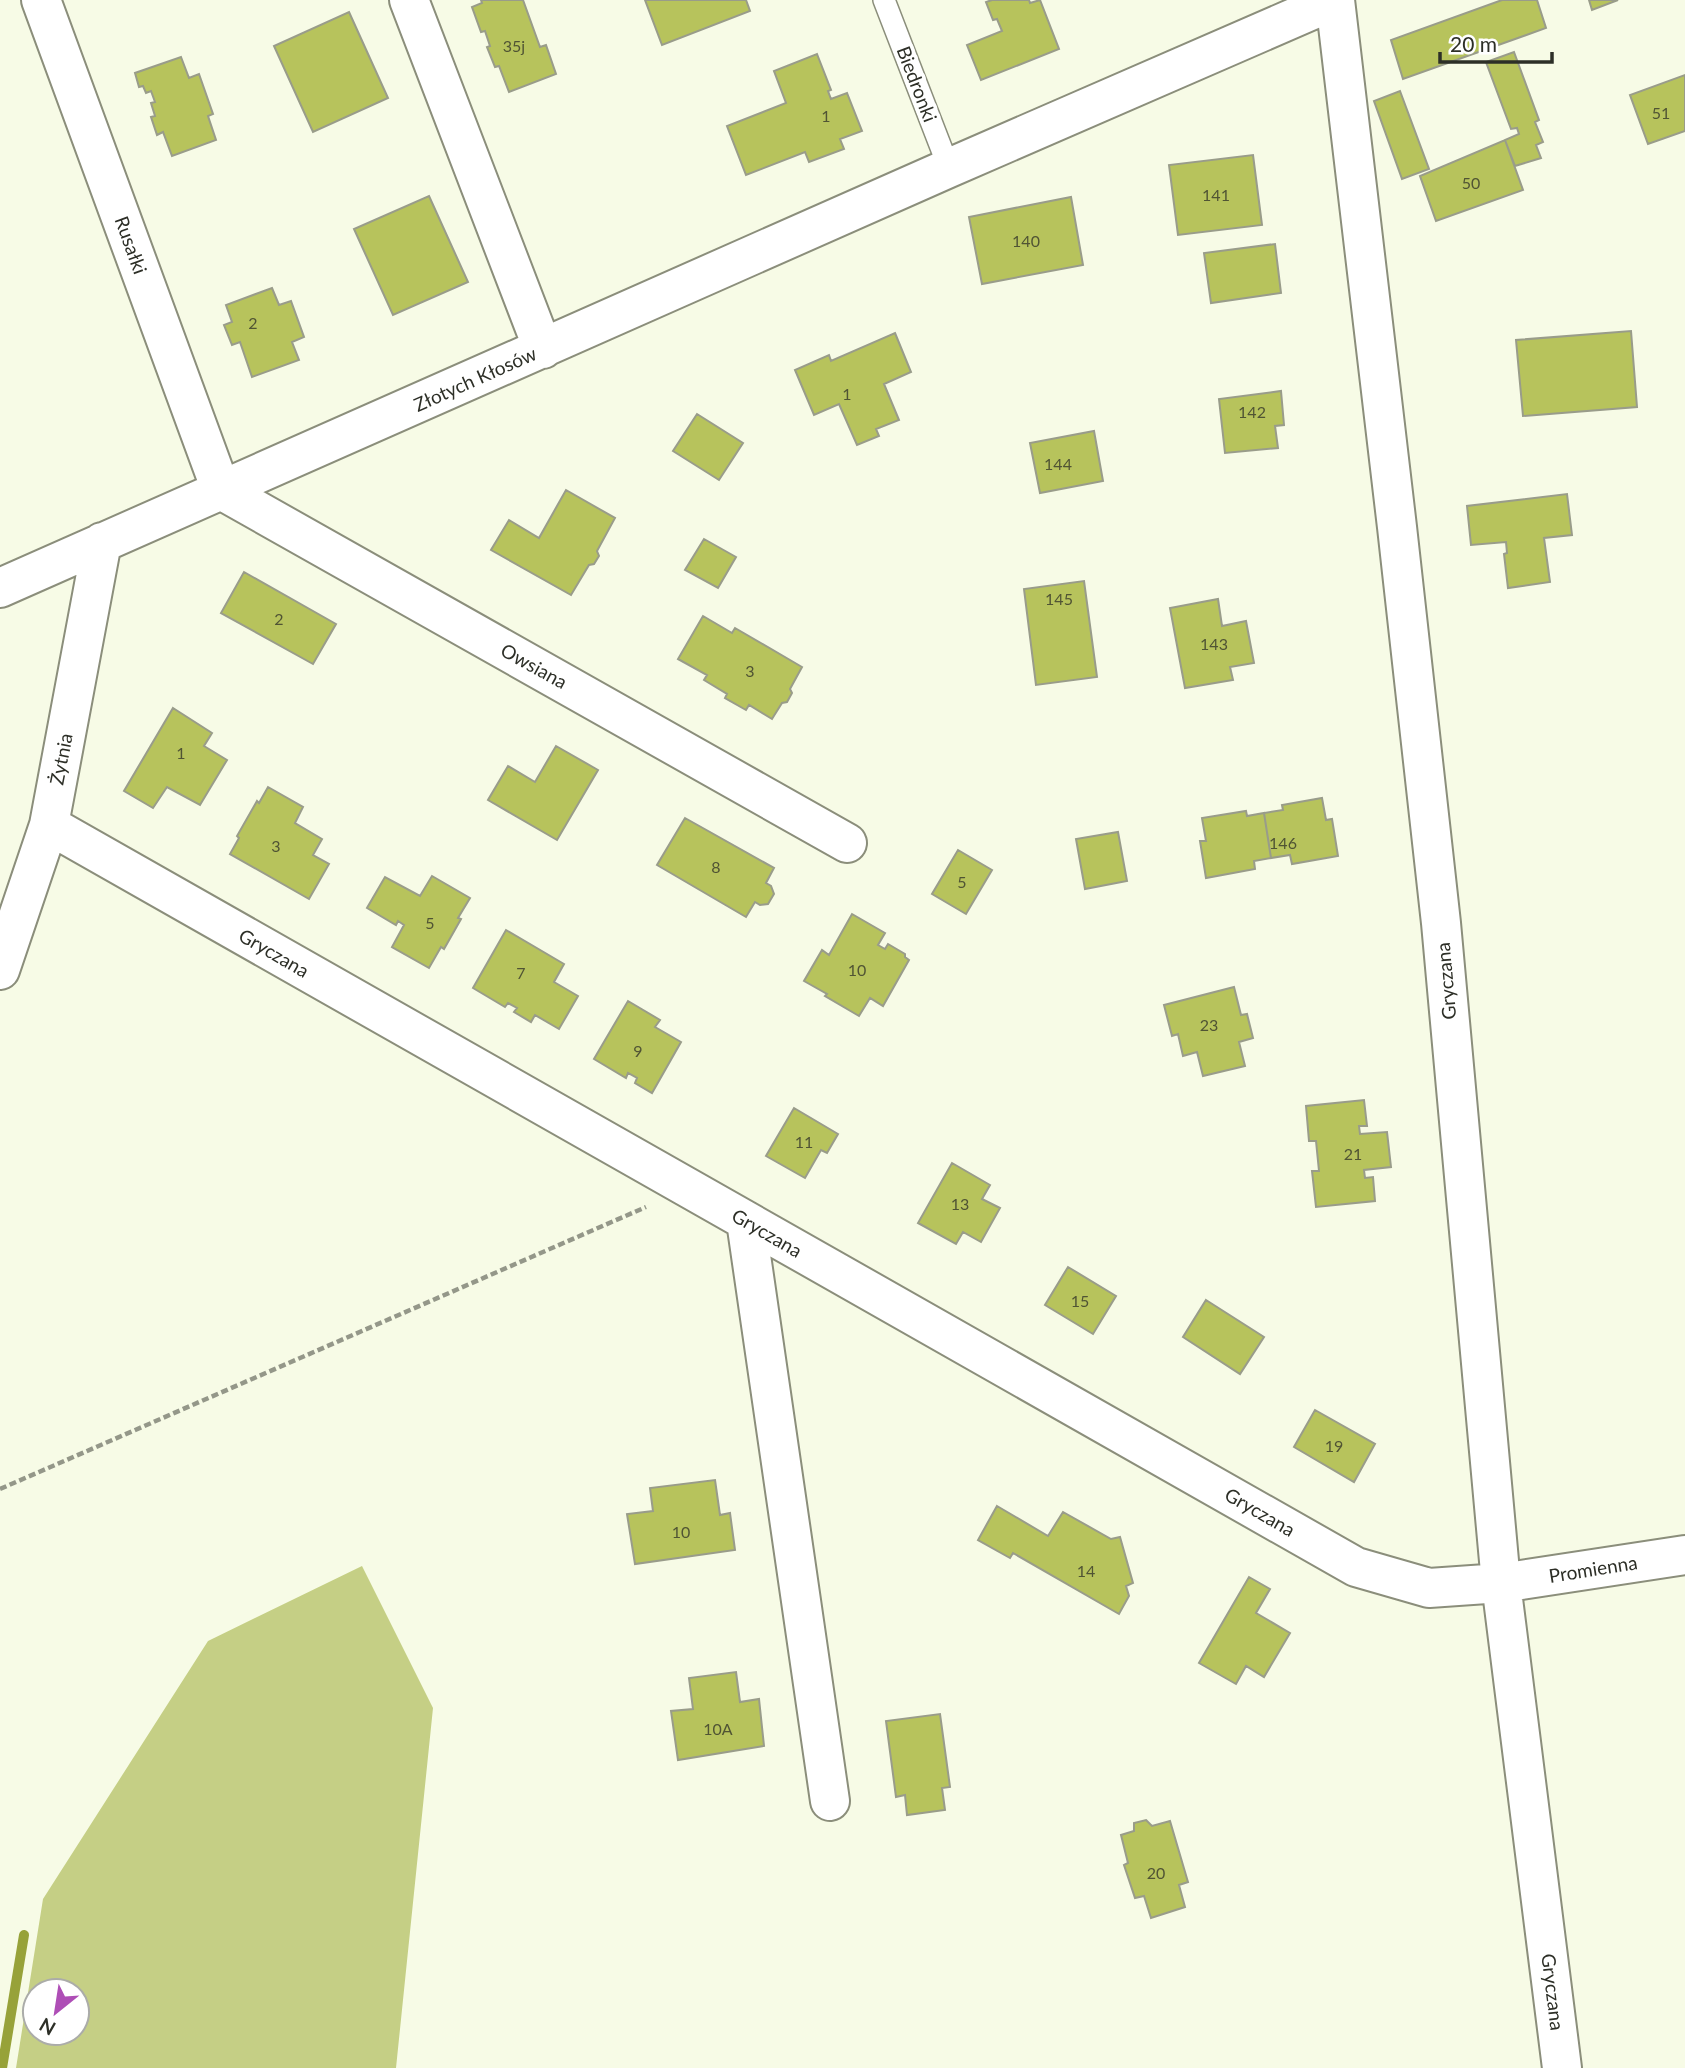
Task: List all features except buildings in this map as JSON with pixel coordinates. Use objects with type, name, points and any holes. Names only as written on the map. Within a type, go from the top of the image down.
[{"type":"street","name":"Rusałki","points":[[41,0],[221,490]]},
{"type":"street","points":[[409,0],[542,349]]},
{"type":"street","name":"Złotych Kłosów","points":[[0,588],[949,167],[1335,0]]},
{"type":"street","name":"Gryczana","points":[[1335,0],[1441,923],[1500,1583],[1562,2068]]},
{"type":"street","name":"Owsiana","points":[[221,490],[847,843]]},
{"type":"street","name":"Żytnia","points":[[0,971],[49,825],[102,542]]},
{"type":"street","name":"Gryczana","points":[[49,825],[1356,1567],[1429,1588],[1500,1583]]},
{"type":"street","points":[[746,1221],[831,1801]]},
{"type":"street","name":"Promienna","points":[[1500,1583],[1685,1555]]},
{"type":"lane","name":"Biedronki","points":[[884,0],[949,167]]},
{"type":"path","points":[[0,1489],[689,1189]]},
{"type":"green space","points":[[362,1566],[433,1708],[396,2068],[16,2068],[21,2037],[21,2047],[91,2047],[91,1977],[31,1977],[43,1899],[208,1641]]},
{"type":"waterway","points":[[2,2068],[24,1935]]}]
